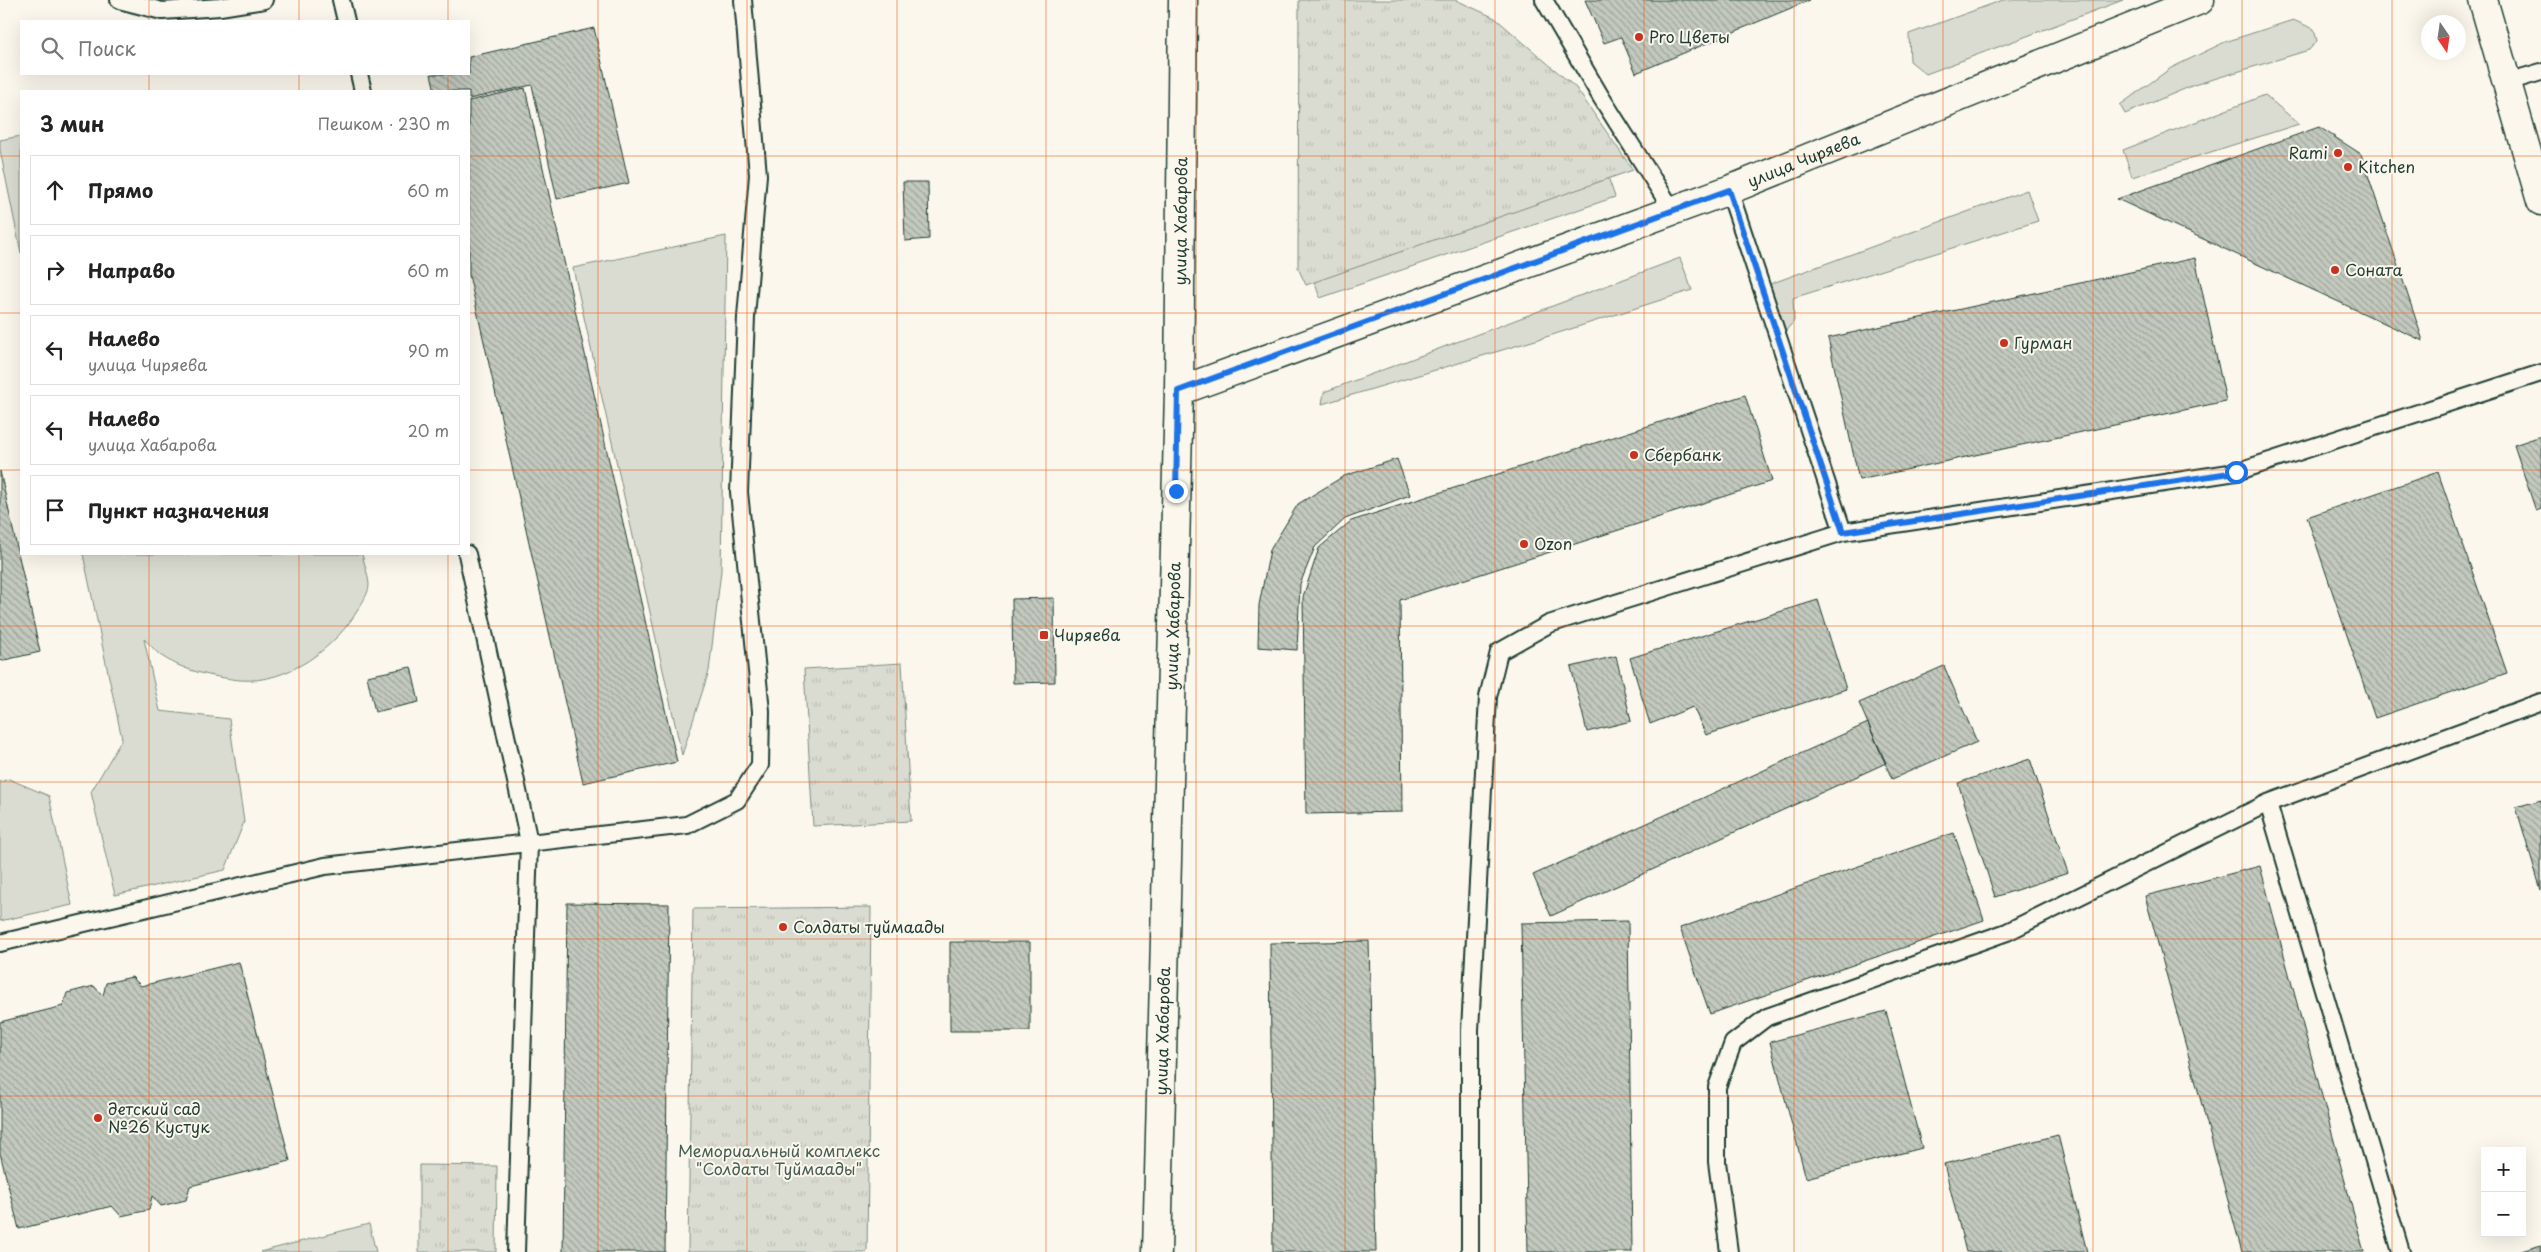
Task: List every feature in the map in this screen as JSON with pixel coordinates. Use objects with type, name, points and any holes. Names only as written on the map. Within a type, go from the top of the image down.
[{"type":"street","name":"улица Хабарова","points":[[1157,1252],[1178,391],[1183,0]]},
{"type":"street","name":"улица Чиряева","points":[[1178,391],[1729,190],[2200,0]]},
{"type":"street","points":[[2484,0],[2541,201]]},
{"type":"lane","points":[[119,0],[162,11],[220,7],[264,0]]},
{"type":"lane","points":[[341,0],[346,20]]},
{"type":"lane","points":[[0,943],[325,866],[687,825],[737,800],[760,765],[761,711],[740,492],[746,317],[758,175],[743,0]]},
{"type":"lane","points":[[1544,0],[1601,97],[1673,211]]},
{"type":"lane","points":[[2507,82],[2541,72]]},
{"type":"lane","points":[[359,75],[363,90]]},
{"type":"lane","points":[[1729,190],[1843,532]]},
{"type":"lane","points":[[1470,1252],[1470,1030],[1488,697],[1499,652],[1549,624],[1843,532],[2236,472],[2541,373]]},
{"type":"lane","points":[[467,555],[529,842],[516,1252]]},
{"type":"lane","points":[[1729,1252],[1717,1162],[1717,1087],[1734,1043],[1767,1017],[2007,932],[2268,803],[2541,702]]},
{"type":"lane","points":[[2268,803],[2401,1252]]},
{"type":"green space","points":[[1299,0],[1456,0],[1495,18],[1576,88],[1633,170],[1306,285],[1298,268]]},
{"type":"green space","points":[[2003,0],[2123,0],[1926,74],[1910,61],[1909,34]]},
{"type":"green space","points":[[2293,20],[2314,29],[2317,41],[2309,50],[2194,85],[2125,114],[2120,105],[2171,68],[2225,42]]},
{"type":"green space","points":[[2265,95],[2299,124],[2132,177],[2123,150]]},
{"type":"green space","points":[[20,136],[20,248],[0,150],[0,140]]},
{"type":"green space","points":[[1607,174],[1615,197],[1320,298],[1312,275]]},
{"type":"green space","points":[[2027,190],[2038,221],[1793,298],[1794,321],[1784,333],[1773,321],[1770,284]]},
{"type":"green space","points":[[726,236],[721,571],[709,671],[682,755],[573,268]]},
{"type":"green space","points":[[1680,258],[1692,290],[1549,336],[1322,404],[1324,392]]},
{"type":"green space","points":[[83,555],[362,555],[369,587],[359,608],[337,637],[324,649],[292,670],[258,680],[240,680],[208,675],[169,661],[144,639],[160,711],[229,719],[244,822],[225,870],[115,895],[91,792],[122,739]]},
{"type":"green space","points":[[902,663],[911,821],[813,826],[804,669]]},
{"type":"green space","points":[[9,779],[49,796],[72,905],[0,921],[0,782]]},
{"type":"green space","name":"Мемориальный комплекс \"Солдаты Туймаады\"","points":[[871,907],[867,1252],[688,1252],[693,909]]},
{"type":"green space","points":[[419,1165],[497,1166],[496,1252],[419,1252]]},
{"type":"green space","points":[[369,1224],[376,1252],[260,1252]]},
{"type":"building","points":[[1585,0],[1810,0],[1636,73],[1621,37],[1604,43]]},
{"type":"building","points":[[594,28],[629,183],[557,199],[532,85],[470,99],[470,90],[435,90],[431,75],[470,75],[470,57]]},
{"type":"building","points":[[525,88],[677,762],[583,783],[470,279],[470,101]]},
{"type":"building","name":"Соната","points":[[2319,127],[2361,154],[2423,341],[2117,199]]},
{"type":"building","points":[[903,182],[928,182],[929,239],[905,241]]},
{"type":"building","points":[[2195,258],[2226,401],[1859,480],[1828,338]]},
{"type":"building","points":[[1745,395],[1772,481],[1400,600],[1402,812],[1306,814],[1303,597],[1319,548],[1351,521]]},
{"type":"building","points":[[2541,436],[2541,509],[2536,511],[2514,445]]},
{"type":"building","points":[[1397,459],[1410,495],[1345,519],[1315,547],[1300,584],[1297,650],[1258,647],[1259,605],[1270,550],[1298,504],[1344,476]]},
{"type":"building","points":[[0,471],[40,652],[0,661]]},
{"type":"building","points":[[2438,472],[2507,673],[2375,718],[2307,517]]},
{"type":"building","points":[[1054,598],[1055,682],[1013,683],[1012,599]]},
{"type":"building","points":[[1818,600],[1846,689],[1706,735],[1693,707],[1650,724],[1630,658]]},
{"type":"building","points":[[1616,656],[1631,721],[1587,732],[1571,667]]},
{"type":"building","points":[[1944,666],[1977,742],[1892,779],[1859,703]]},
{"type":"building","points":[[411,667],[419,702],[375,712],[367,676]]},
{"type":"building","points":[[1868,723],[1886,763],[1551,916],[1533,875]]},
{"type":"building","points":[[2030,759],[2068,873],[1995,897],[1958,783]]},
{"type":"building","points":[[2541,800],[2541,890],[2516,807]]},
{"type":"building","points":[[1954,833],[1984,920],[1710,1014],[1680,928]]},
{"type":"building","points":[[2260,866],[2364,1252],[2242,1252],[2145,896]]},
{"type":"building","points":[[567,903],[669,904],[665,1252],[563,1252]]},
{"type":"building","points":[[1628,921],[1632,1252],[1528,1252],[1521,923]]},
{"type":"building","points":[[1369,941],[1376,1252],[1273,1252],[1270,943]]},
{"type":"building","points":[[950,942],[1030,942],[1030,1031],[950,1031]]},
{"type":"building","points":[[239,962],[290,1161],[190,1186],[186,1200],[161,1206],[152,1196],[149,1210],[121,1216],[112,1206],[19,1229],[0,1153],[0,1022],[63,1006],[67,993],[94,986],[103,996],[106,983],[132,977],[141,986]]},
{"type":"building","points":[[1886,1011],[1922,1148],[1806,1178],[1770,1042]]},
{"type":"building","points":[[2058,1135],[2087,1252],[1966,1252],[1944,1164]]},
{"type":"building","points":[[2541,1245],[2541,1252],[2518,1252]]},
{"type":"place","name":"Pro Цветы","points":[[1639,37]]},
{"type":"place","name":"Rami","points":[[2338,153]]},
{"type":"place","name":"Kitchen","points":[[2348,167]]},
{"type":"place","name":"Соната","points":[[2335,270]]},
{"type":"place","name":"Гурман","points":[[2004,343]]},
{"type":"place","name":"Сбербанк","points":[[1634,455]]},
{"type":"place","name":"Ozon","points":[[1524,544]]},
{"type":"place","name":"Чиряева","points":[[1044,635]]},
{"type":"place","name":"Солдаты туймаады","points":[[783,927]]},
{"type":"place","name":"детский сад №26 Кустук","points":[[98,1118]]},
{"type":"route","points":[[1176,491],[1178,391],[1729,190],[1843,532],[2236,472]]}]
